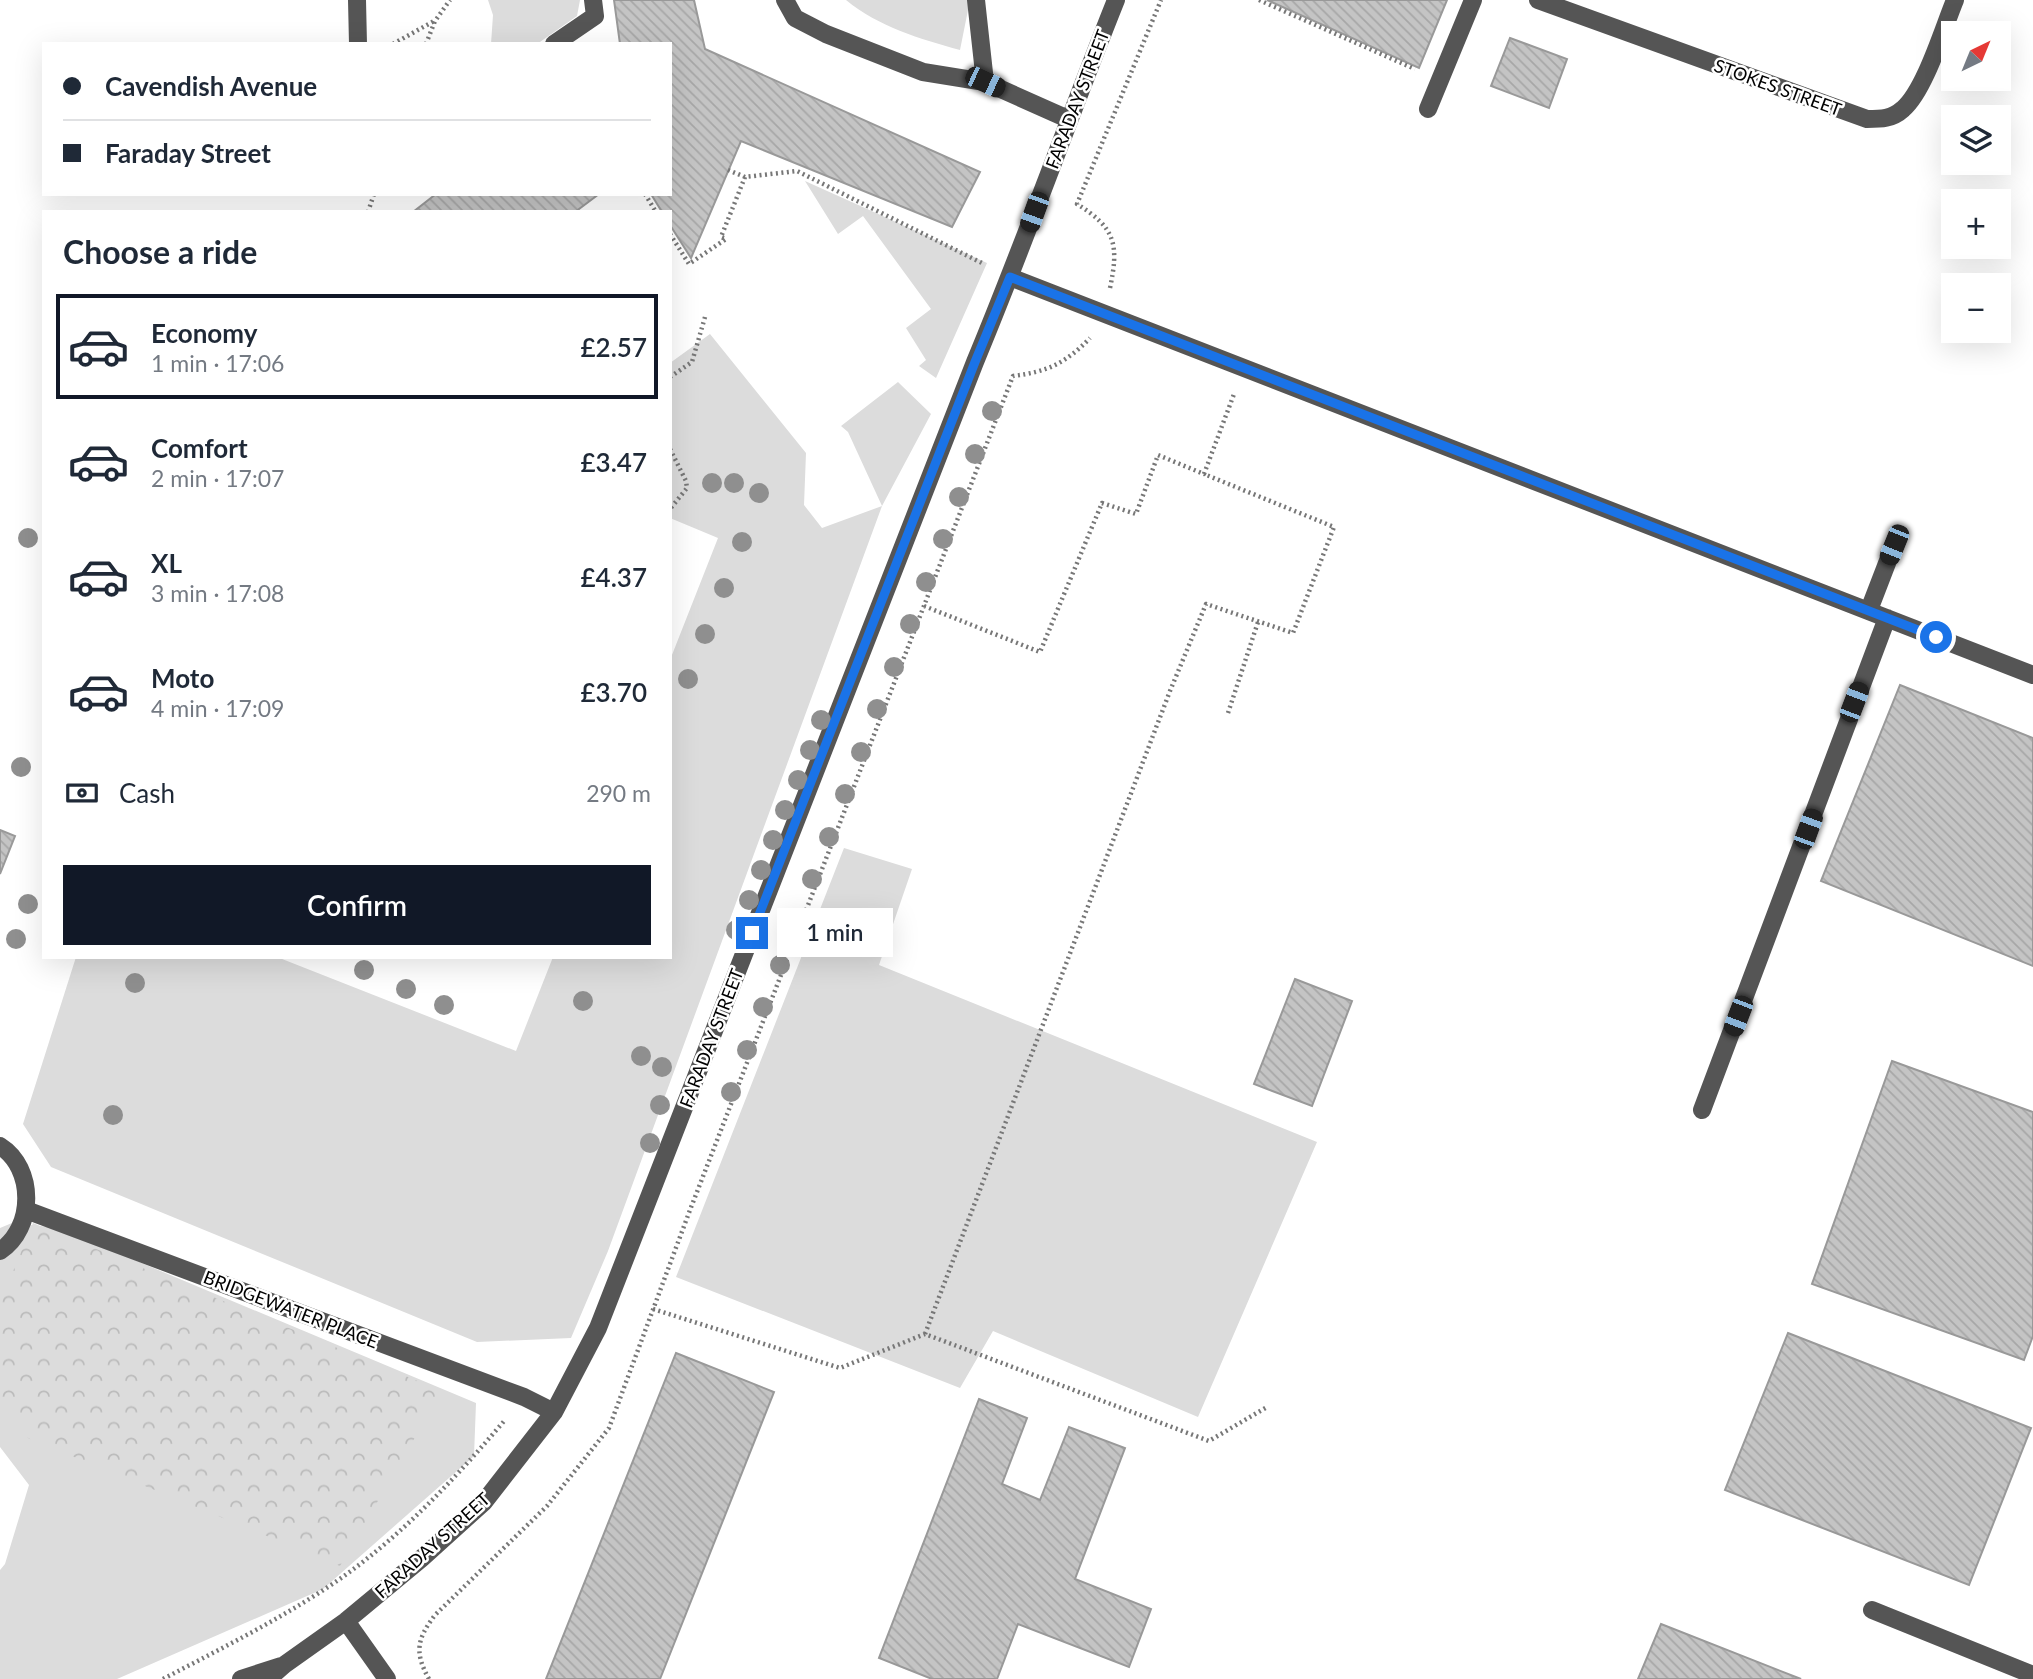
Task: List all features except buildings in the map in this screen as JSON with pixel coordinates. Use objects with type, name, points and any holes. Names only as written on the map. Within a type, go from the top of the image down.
[{"type":"street","points":[[356,0],[358,42]]},
{"type":"street","points":[[557,42],[594,16],[593,0]]},
{"type":"street","points":[[785,0],[795,18],[826,34],[923,72],[985,82],[1068,119]]},
{"type":"street","points":[[976,0],[985,82]]},
{"type":"street","name":"FARADAY STREET","points":[[268,1679],[422,1558],[484,1502],[554,1412],[598,1328],[1116,0]]},
{"type":"street","points":[[1428,108],[1473,0]]},
{"type":"street","name":"STOKES STREET","points":[[1538,0],[1867,119],[1884,119],[1901,111],[1915,96],[1955,0]]},
{"type":"street","points":[[1010,277],[2033,675]]},
{"type":"street","points":[[1869,610],[1894,545]]},
{"type":"street","points":[[1702,1110],[1887,618]]},
{"type":"street","points":[[0,1146],[6,1149],[19,1167],[26,1188],[26,1210],[18,1231],[0,1251]]},
{"type":"street","name":"BRIDGEWATER PLACE","points":[[26,1210],[524,1397],[554,1412]]},
{"type":"street","points":[[1872,1610],[2033,1675]]},
{"type":"street","points":[[346,1620],[387,1679]]},
{"type":"street","name":"FARADAY STREET","points":[[241,1679],[284,1664]]},
{"type":"path","points":[[427,42],[435,21],[450,0]]},
{"type":"path","points":[[1111,287],[1116,257],[1111,236],[1098,217],[1077,204],[1161,0]]},
{"type":"path","points":[[1259,0],[1440,80]]},
{"type":"path","points":[[397,42],[435,21]]},
{"type":"path","points":[[728,170],[745,177],[797,171],[1010,277]]},
{"type":"path","points":[[672,237],[690,264],[726,239],[721,237],[745,177]]},
{"type":"path","points":[[672,376],[692,362],[705,317]]},
{"type":"path","points":[[1013,376],[1029,374],[1062,362],[1090,338]]},
{"type":"path","points":[[1204,474],[1244,367]]},
{"type":"path","points":[[672,453],[687,488],[672,507]]},
{"type":"path","points":[[924,606],[1040,652],[1102,503],[1136,514],[1158,455],[1334,527],[1293,633],[1206,604],[1170,691],[925,1334]]},
{"type":"path","points":[[1228,713],[1258,622]]},
{"type":"path","points":[[653,1309],[840,1368],[925,1334],[1209,1441],[1266,1407]]},
{"type":"path","points":[[163,1679],[275,1621],[333,1584],[384,1544],[457,1477],[524,1397]]},
{"type":"green space","points":[[488,0],[580,0],[577,16],[540,42],[491,42],[493,15]]},
{"type":"green space","points":[[846,0],[970,0],[960,50],[886,25]]},
{"type":"green space","points":[[805,181],[987,263],[936,378],[919,366],[926,360],[906,328],[931,309],[863,216],[838,234]]},
{"type":"green space","points":[[710,334],[806,453],[804,505],[822,528],[882,506],[608,1251],[571,1338],[477,1342],[51,1167],[23,1124],[75,959],[282,959],[516,1051],[552,959],[672,959],[672,655],[718,538],[672,519],[672,362]]},
{"type":"green space","points":[[898,382],[931,414],[882,506],[848,432],[841,426]]},
{"type":"green space","points":[[844,848],[912,869],[879,965],[1317,1142],[1198,1417],[993,1331],[960,1388],[676,1277]]},
{"type":"green space","points":[[12,1223],[58,1228],[476,1403],[474,1456],[323,1589],[117,1679],[0,1679],[0,1570],[5,1564],[29,1485],[0,1447],[0,1228]]},
{"type":"green space","points":[[33,1223],[442,1391],[340,1566],[28,1438],[0,1408],[0,1303]]},
{"type":"route","points":[[752,933],[1010,277],[1936,637]]}]
